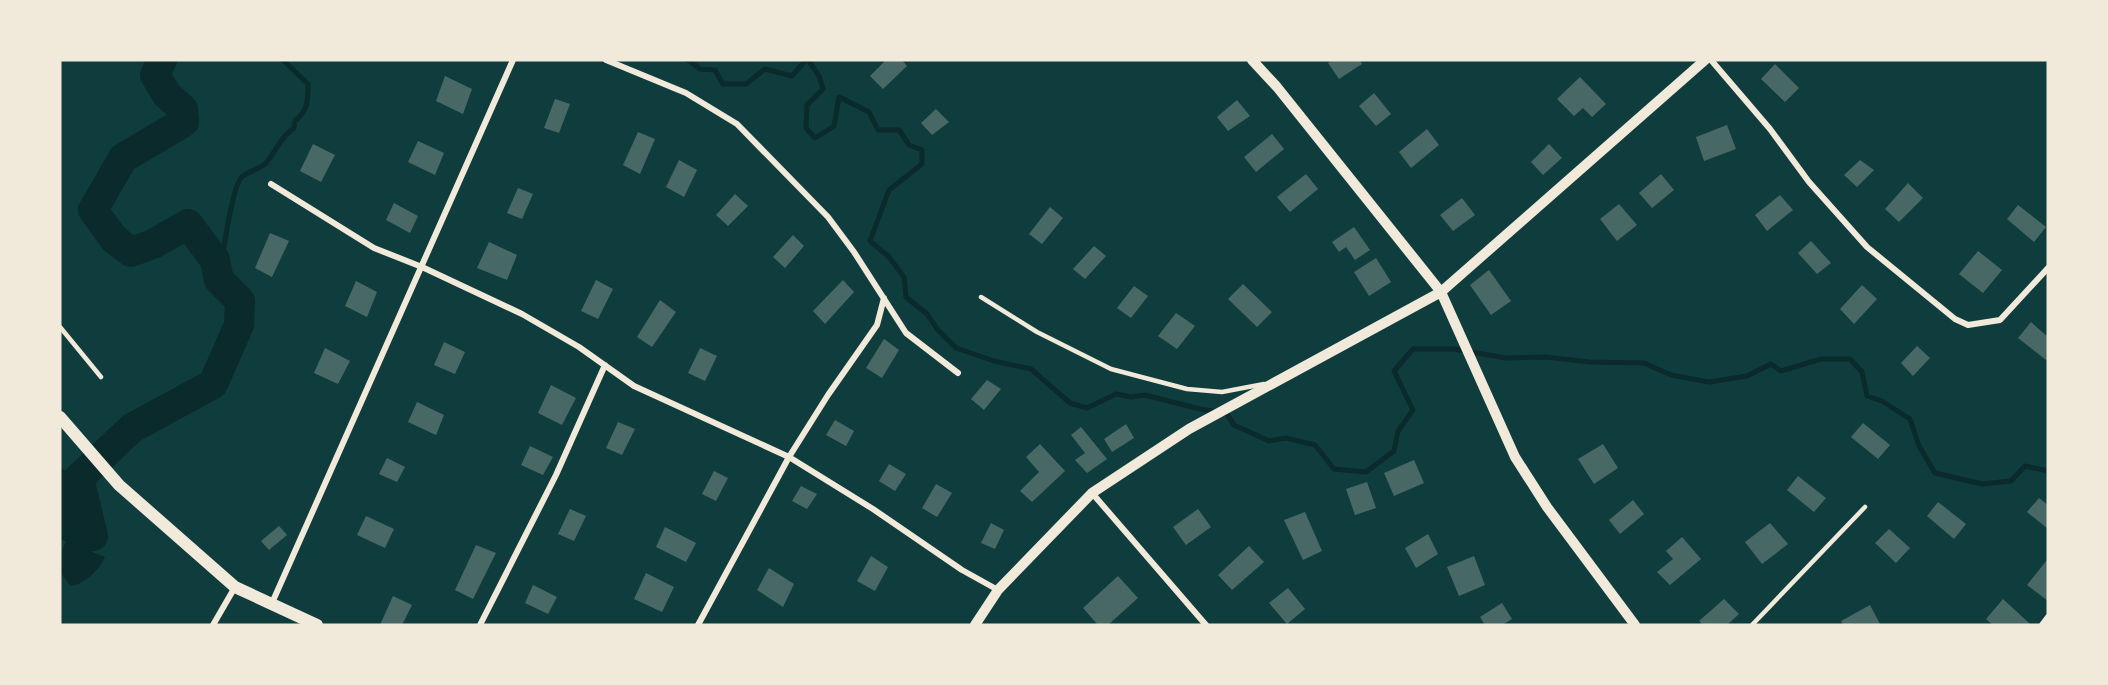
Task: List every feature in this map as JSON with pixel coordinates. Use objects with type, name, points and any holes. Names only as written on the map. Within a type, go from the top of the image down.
[{"type":"main road","points":[[60,417],[119,485],[235,587],[317,625]]},
{"type":"street","points":[[273,603],[513,60]]},
{"type":"street","points":[[606,60],[686,93],[737,124],[828,217],[854,252],[906,333],[958,373]]},
{"type":"street","points":[[1252,60],[1277,87],[1441,292],[1515,457],[1547,507],[1635,625]]},
{"type":"street","points":[[975,625],[998,590],[1092,493],[1189,429],[1441,292],[1705,60]]},
{"type":"street","points":[[1711,60],[1770,129],[1809,182],[1867,247],[1955,319],[1968,325],[2000,320],[2048,268]]},
{"type":"street","points":[[271,184],[374,248],[422,267],[522,314],[579,346],[634,386],[789,458],[873,509],[962,570],[998,590]]},
{"type":"street","points":[[698,625],[789,458],[828,395],[877,324],[884,298]]},
{"type":"street","points":[[480,625],[556,475],[605,365]]},
{"type":"street","points":[[1092,493],[1206,625]]},
{"type":"street","points":[[213,625],[235,587]]},
{"type":"street","points":[[2042,625],[2048,617]]},
{"type":"lane","points":[[981,297],[1037,332],[1111,369],[1187,389],[1222,392],[1273,382]]},
{"type":"lane","points":[[60,327],[101,377]]},
{"type":"lane","points":[[1752,625],[1865,507]]},
{"type":"water","points":[[77,524],[87,527],[96,539],[92,552],[105,557],[91,576],[71,586],[59,564],[64,546]]},
{"type":"building","points":[[886,60],[902,60],[907,66],[883,89],[870,76]]},
{"type":"building","points":[[1331,60],[1360,60],[1362,64],[1339,79],[1328,63]]},
{"type":"building","points":[[1775,64],[1799,88],[1785,102],[1761,79]]},
{"type":"building","points":[[445,76],[472,89],[463,114],[436,101]]},
{"type":"building","points":[[1580,77],[1606,104],[1592,117],[1583,108],[1574,116],[1557,99]]},
{"type":"building","points":[[1374,93],[1391,114],[1376,126],[1359,106]]},
{"type":"building","points":[[555,99],[570,104],[559,133],[544,128]]},
{"type":"building","points":[[1237,100],[1250,116],[1228,131],[1217,117]]},
{"type":"building","points":[[936,109],[949,122],[932,135],[921,123]]},
{"type":"building","points":[[1727,125],[1736,149],[1704,161],[1696,137]]},
{"type":"building","points":[[1427,129],[1439,145],[1411,168],[1399,152]]},
{"type":"building","points":[[638,132],[655,139],[640,174],[623,165]]},
{"type":"building","points":[[1272,134],[1284,149],[1256,172],[1244,157]]},
{"type":"building","points":[[418,141],[444,153],[435,175],[408,162]]},
{"type":"building","points":[[313,144],[335,155],[321,182],[300,171]]},
{"type":"building","points":[[1549,144],[1562,158],[1543,175],[1531,162]]},
{"type":"building","points":[[679,160],[697,170],[684,197],[666,187]]},
{"type":"building","points":[[1860,160],[1874,170],[1857,187],[1844,175]]},
{"type":"building","points":[[1306,174],[1318,189],[1290,212],[1277,197]]},
{"type":"building","points":[[1661,174],[1674,190],[1652,208],[1639,193]]},
{"type":"building","points":[[1908,183],[1923,198],[1899,222],[1885,209]]},
{"type":"building","points":[[518,188],[533,194],[522,219],[507,213]]},
{"type":"building","points":[[735,194],[748,206],[728,226],[716,215]]},
{"type":"building","points":[[1780,195],[1793,210],[1767,231],[1755,215]]},
{"type":"building","points":[[1462,198],[1475,215],[1453,231],[1440,215]]},
{"type":"building","points":[[394,203],[418,216],[410,233],[386,220]]},
{"type":"building","points":[[1619,204],[1637,225],[1617,241],[1600,219]]},
{"type":"building","points":[[2018,205],[2046,227],[2034,242],[2007,219]]},
{"type":"building","points":[[1050,207],[1063,218],[1042,244],[1029,234]]},
{"type":"building","points":[[1354,227],[1370,250],[1355,260],[1346,247],[1339,252],[1332,242]]},
{"type":"building","points":[[270,233],[289,241],[272,277],[255,268]]},
{"type":"building","points":[[793,235],[804,246],[785,268],[773,257]]},
{"type":"building","points":[[1811,241],[1831,263],[1817,274],[1798,253]]},
{"type":"building","points":[[489,242],[517,255],[507,280],[477,268]]},
{"type":"building","points":[[1094,246],[1106,256],[1085,279],[1073,269]]},
{"type":"building","points":[[1978,251],[2002,270],[1983,293],[1959,274]]},
{"type":"building","points":[[1376,258],[1391,282],[1369,296],[1354,272]]},
{"type":"building","points":[[1489,270],[1511,301],[1491,315],[1470,285]]},
{"type":"building","points":[[596,280],[613,289],[598,319],[581,311]]},
{"type":"building","points":[[843,280],[854,292],[825,324],[813,311]]},
{"type":"building","points":[[356,281],[377,292],[367,317],[345,306]]},
{"type":"building","points":[[1243,284],[1272,312],[1257,327],[1228,299]]},
{"type":"building","points":[[1862,285],[1877,299],[1854,324],[1840,309]]},
{"type":"building","points":[[1134,286],[1148,296],[1131,318],[1117,308]]},
{"type":"building","points":[[660,300],[676,312],[652,347],[637,337]]},
{"type":"building","points":[[1176,313],[1195,326],[1177,349],[1158,336]]},
{"type":"building","points":[[2031,322],[2048,337],[2048,358],[2046,360],[2018,338]]},
{"type":"building","points":[[884,339],[899,350],[882,378],[866,368]]},
{"type":"building","points":[[444,342],[465,352],[455,374],[434,365]]},
{"type":"building","points":[[1917,346],[1930,358],[1913,376],[1901,363]]},
{"type":"building","points":[[325,348],[350,361],[338,384],[314,373]]},
{"type":"building","points":[[700,348],[717,356],[705,381],[688,373]]},
{"type":"building","points":[[987,380],[1001,389],[984,410],[971,399]]},
{"type":"building","points":[[551,385],[576,398],[562,425],[538,413]]},
{"type":"building","points":[[417,402],[444,415],[436,435],[408,422]]},
{"type":"building","points":[[835,420],[854,431],[846,446],[826,435]]},
{"type":"building","points":[[618,422],[635,429],[622,455],[606,448]]},
{"type":"building","points":[[1863,423],[1890,445],[1878,459],[1851,437]]},
{"type":"building","points":[[1126,424],[1134,438],[1112,452],[1104,439]]},
{"type":"building","points":[[1081,427],[1107,459],[1087,473],[1075,460],[1085,453],[1071,435]]},
{"type":"building","points":[[1040,444],[1065,471],[1032,502],[1020,491],[1039,472],[1026,457]]},
{"type":"building","points":[[1603,444],[1618,468],[1594,484],[1578,459]]},
{"type":"building","points":[[530,446],[553,457],[543,475],[521,465]]},
{"type":"building","points":[[387,458],[405,467],[397,482],[379,474]]},
{"type":"building","points":[[1414,460],[1424,483],[1394,496],[1384,473]]},
{"type":"building","points":[[889,464],[906,474],[895,491],[879,481]]},
{"type":"building","points":[[714,471],[728,478],[716,501],[702,494]]},
{"type":"building","points":[[1798,476],[1826,498],[1814,512],[1787,490]]},
{"type":"building","points":[[1367,482],[1376,508],[1355,515],[1346,489]]},
{"type":"building","points":[[936,484],[952,493],[937,517],[922,508]]},
{"type":"building","points":[[801,486],[817,494],[807,509],[792,501]]},
{"type":"building","points":[[2039,498],[2048,505],[2048,529],[2027,512]]},
{"type":"building","points":[[1633,500],[1644,514],[1620,534],[1609,520]]},
{"type":"building","points":[[1938,502],[1966,524],[1954,539],[1927,516]]},
{"type":"building","points":[[570,509],[586,516],[574,541],[558,534]]},
{"type":"building","points":[[1198,509],[1211,527],[1186,545],[1173,527]]},
{"type":"building","points":[[1305,512],[1322,551],[1303,560],[1284,520]]},
{"type":"building","points":[[366,516],[394,529],[385,548],[357,535]]},
{"type":"building","points":[[991,523],[1004,530],[995,549],[981,543]]},
{"type":"building","points":[[1770,523],[1788,544],[1762,564],[1745,542]]},
{"type":"building","points":[[279,526],[287,535],[269,550],[261,541]]},
{"type":"building","points":[[665,527],[696,543],[686,562],[656,547]]},
{"type":"building","points":[[1889,529],[1910,548],[1896,563],[1875,543]]},
{"type":"building","points":[[1428,534],[1438,554],[1416,568],[1405,548]]},
{"type":"building","points":[[1682,537],[1701,559],[1670,585],[1657,572],[1673,559],[1666,551]]},
{"type":"building","points":[[476,545],[496,553],[473,599],[455,590]]},
{"type":"building","points":[[1249,546],[1264,562],[1232,590],[1218,575]]},
{"type":"building","points":[[871,556],[888,567],[875,591],[857,581]]},
{"type":"building","points":[[1474,556],[1485,585],[1459,596],[1447,567]]},
{"type":"building","points":[[2048,561],[2048,601],[2027,585]]},
{"type":"building","points":[[769,568],[794,584],[783,607],[757,590]]},
{"type":"building","points":[[646,573],[674,587],[662,612],[634,599]]},
{"type":"building","points":[[1118,576],[1138,598],[1108,625],[1098,625],[1083,608]]},
{"type":"building","points":[[533,585],[557,597],[548,614],[525,603]]},
{"type":"building","points":[[1288,588],[1305,609],[1287,624],[1269,603]]},
{"type":"building","points":[[393,596],[412,605],[402,625],[380,625]]},
{"type":"building","points":[[1724,599],[1739,614],[1727,625],[1703,625],[1699,621]]},
{"type":"building","points":[[2003,599],[2030,624],[1993,625],[1986,619]]},
{"type":"building","points":[[1502,603],[1512,619],[1502,625],[1485,625],[1480,617]]},
{"type":"building","points":[[1870,605],[1880,624],[1843,625],[1841,621]]},
{"type":"waterway","points":[[60,484],[69,487],[68,526],[93,536],[79,478],[132,428],[213,384],[239,325],[240,301],[219,280],[215,260],[188,224],[153,244],[131,252],[114,239],[93,210],[123,158],[184,122],[183,109],[167,95],[155,75],[162,60]]},
{"type":"waterway","points":[[219,280],[227,226],[237,185],[243,176],[265,164],[286,135],[294,128],[295,121],[303,113],[306,105],[308,84],[283,60]]},
{"type":"waterway","points":[[688,60],[700,69],[715,70],[723,84],[746,84],[765,69],[792,76],[806,60]]},
{"type":"waterway","points":[[808,60],[819,76],[823,89],[807,105],[806,128],[815,138],[834,126],[839,97],[869,112],[878,130],[899,130],[909,145],[922,150],[922,164],[889,190],[870,241],[889,257],[904,277],[906,297],[927,314],[938,330],[956,348],[994,361],[1031,369],[1070,403],[1087,408],[1116,394],[1131,397],[1145,395],[1226,413],[1234,425],[1269,441],[1286,438],[1315,445],[1334,469],[1366,472],[1394,451],[1398,431],[1413,410],[1394,371],[1413,349],[1454,349],[1506,358],[1546,357],[1589,362],[1644,363],[1671,375],[1709,382],[1747,376],[1771,364],[1781,371],[1821,359],[1850,359],[1862,372],[1867,396],[1882,401],[1910,419],[1919,446],[1935,473],[1982,484],[2011,481],[2025,466],[2048,471]]}]
